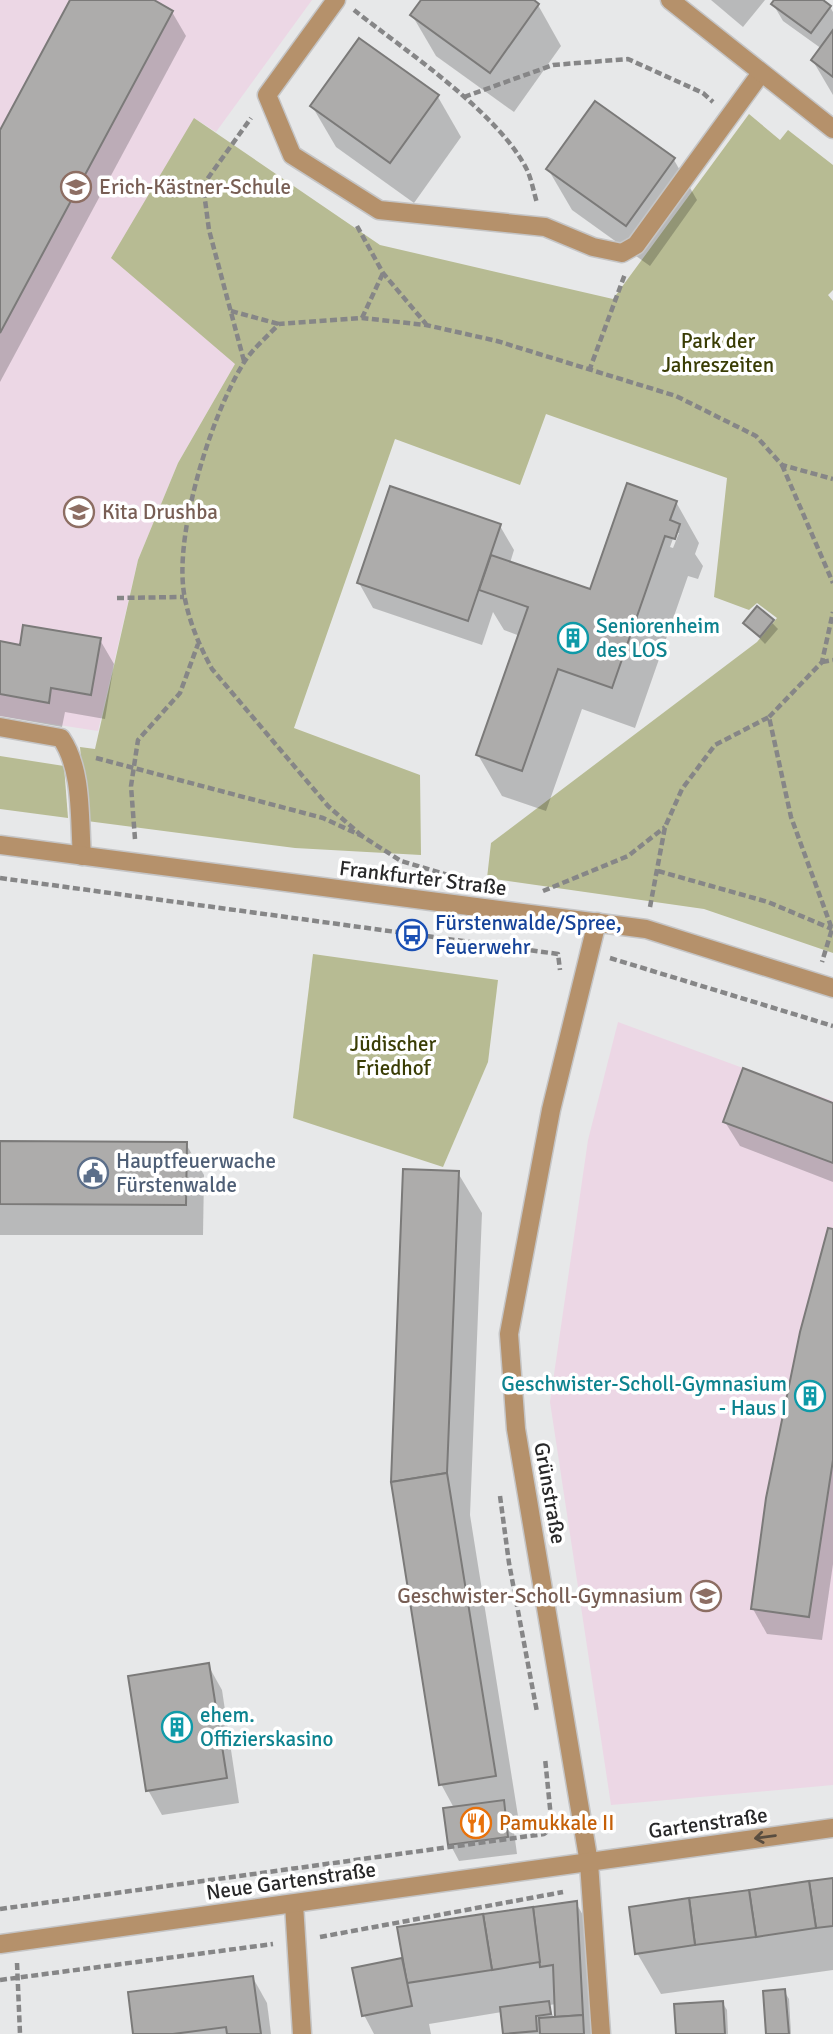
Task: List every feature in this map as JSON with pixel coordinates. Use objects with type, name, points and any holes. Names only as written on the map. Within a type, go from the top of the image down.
[{"type":"street","points":[[670,0],[833,129]]},
{"type":"street","points":[[343,4],[267,95],[292,155],[379,209],[545,227],[593,247],[622,253],[636,245],[761,73]]},
{"type":"street","points":[[0,727],[61,738],[69,749],[74,768],[82,856]]},
{"type":"street","name":"Frankfurter Straße","points":[[0,845],[646,929],[833,988]]},
{"type":"street","name":"Grünstraße","points":[[597,922],[551,1110],[509,1334],[516,1429],[589,1863],[601,2034]]},
{"type":"street","name":"Gartenstraße","points":[[589,1863],[833,1828]]},
{"type":"street","name":"Neue Gartenstraße","points":[[8,1943],[589,1863]]},
{"type":"street","points":[[294,1904],[302,2034]]},
{"type":"path","points":[[343,4],[464,97],[513,149],[528,172],[545,227]]},
{"type":"path","points":[[464,97],[553,65],[628,59],[703,93],[730,116]]},
{"type":"path","points":[[244,362],[209,230],[203,185],[267,95]]},
{"type":"path","points":[[350,214],[383,273],[426,325]]},
{"type":"path","points":[[589,371],[636,245]]},
{"type":"path","points":[[362,318],[383,273]]},
{"type":"path","points":[[231,310],[279,324],[362,318],[426,325],[497,341],[677,396],[756,436],[782,465],[833,583]]},
{"type":"path","points":[[279,324],[244,362],[209,437],[185,540],[184,597],[198,643],[212,669],[328,806],[362,836]]},
{"type":"path","points":[[782,465],[833,479]]},
{"type":"path","points":[[117,598],[184,597]]},
{"type":"path","points":[[646,929],[665,827],[682,789],[715,745],[769,717],[822,662],[833,612]]},
{"type":"path","points":[[138,863],[131,786],[138,740],[180,693],[198,643]]},
{"type":"path","points":[[822,662],[833,660]]},
{"type":"path","points":[[769,717],[792,817],[833,930],[815,981]]},
{"type":"path","points":[[69,749],[134,769],[323,818],[362,836],[401,861],[468,880]]},
{"type":"path","points":[[535,897],[628,856],[665,827]]},
{"type":"path","points":[[658,871],[768,902],[833,930]]},
{"type":"path","points":[[0,878],[558,954],[560,979]]},
{"type":"path","points":[[590,952],[833,1026]]},
{"type":"path","points":[[500,1494],[509,1563],[539,1724]]},
{"type":"path","points":[[0,1909],[544,1834],[552,1828],[544,1751]]},
{"type":"path","points":[[8,1943],[20,2034]]},
{"type":"shaded area","points":[[0,0],[312,0],[216,132],[194,118],[235,364],[178,463],[138,560],[98,731],[0,716]]},
{"type":"shaded area","name":"Geschwister-Scholl-Gymnasium","points":[[618,1022],[833,1101],[833,1785],[611,1805],[550,1402],[588,1140]]},
{"type":"green space","name":"Park der Jahreszeiten","points":[[749,114],[780,140],[788,130],[833,165],[833,290],[828,295],[833,301],[833,953],[704,909],[487,878],[491,843],[757,642],[777,618],[757,603],[749,610],[714,597],[727,478],[546,414],[520,485],[395,439],[294,728],[420,775],[421,855],[295,848],[87,821],[80,747],[95,749],[138,560],[178,463],[235,364],[111,258],[194,118],[380,245],[613,299]]},
{"type":"green space","points":[[0,756],[64,766],[68,818],[0,809]]},
{"type":"green space","name":"Jüdischer Friedhof","points":[[313,954],[498,980],[488,1062],[443,1167],[293,1118]]},
{"type":"building","points":[[70,0],[154,0],[173,11],[0,333],[0,130]]},
{"type":"building","points":[[421,0],[534,0],[539,4],[490,73],[410,15]]},
{"type":"building","points":[[774,0],[823,0],[831,6],[811,33],[771,4]]},
{"type":"building","points":[[833,30],[833,77],[811,60]]},
{"type":"building","points":[[359,38],[439,95],[390,163],[310,106]]},
{"type":"building","points":[[595,101],[675,158],[626,226],[546,169]]},
{"type":"building","name":"Seniorenheim des LOS","points":[[627,483],[677,501],[670,520],[680,524],[675,539],[665,536],[612,688],[558,669],[522,771],[476,755],[528,607],[479,590],[491,555],[590,589]]},
{"type":"building","points":[[390,486],[501,524],[468,621],[357,583]]},
{"type":"building","points":[[757,606],[774,620],[760,637],[743,623]]},
{"type":"building","points":[[23,625],[101,638],[91,695],[51,688],[49,703],[0,694],[0,641],[20,645]]},
{"type":"building","points":[[743,1068],[833,1103],[833,1163],[723,1122]]},
{"type":"building","name":"Hauptfeuerwache Fürstenwalde","points":[[0,1141],[187,1142],[186,1205],[0,1204]]},
{"type":"building","points":[[403,1169],[459,1171],[447,1473],[391,1482]]},
{"type":"building","name":"Geschwister-Scholl-Gymnasium - Haus I","points":[[828,1228],[833,1229],[833,1460],[809,1617],[751,1609],[766,1498],[800,1332]]},
{"type":"building","points":[[447,1473],[496,1776],[439,1785],[391,1482]]},
{"type":"building","name":"ehem. Offizierskasino","points":[[209,1663],[227,1778],[146,1791],[128,1676]]},
{"type":"building","name":"Pamukkale II","points":[[504,1800],[508,1837],[448,1845],[443,1808]]},
{"type":"building","points":[[833,1878],[833,1926],[816,1928],[809,1881]]},
{"type":"building","points":[[809,1881],[816,1928],[756,1937],[749,1890]]},
{"type":"building","points":[[749,1890],[756,1937],[695,1945],[689,1898]]},
{"type":"building","points":[[689,1898],[695,1945],[635,1954],[629,1907]]},
{"type":"building","points":[[577,1901],[583,2015],[555,2017],[553,1965],[540,1967],[533,1907]]},
{"type":"building","points":[[533,1907],[540,1962],[492,1970],[483,1914]]},
{"type":"building","points":[[483,1914],[492,1970],[407,1983],[397,1927]]},
{"type":"building","points":[[402,1958],[412,2006],[362,2016],[352,1968]]},
{"type":"building","points":[[253,1976],[261,2034],[227,2034],[226,2027],[173,2034],[133,2034],[128,1992]]},
{"type":"building","points":[[785,1989],[789,2034],[766,2034],[763,1991]]},
{"type":"building","points":[[549,2001],[551,2014],[536,2016],[537,2031],[503,2034],[500,2007]]},
{"type":"building","points":[[723,2001],[725,2034],[676,2034],[674,2004]]},
{"type":"building","points":[[583,2015],[584,2034],[540,2034],[539,2018]]},
{"type":"place","name":"Erich-Kästner-Schule","points":[[76,187]]},
{"type":"place","name":"Kita Drushba","points":[[79,512]]},
{"type":"place","name":"Seniorenheim des LOS","points":[[573,638]]},
{"type":"place","name":"Fürstenwalde/Spree, Feuerwehr","points":[[412,935]]},
{"type":"place","name":"Hauptfeuerwache Fürstenwalde","points":[[93,1173]]},
{"type":"place","name":"Geschwister-Scholl-Gymnasium - Haus I","points":[[810,1396]]},
{"type":"place","name":"Geschwister-Scholl-Gymnasium","points":[[706,1596]]},
{"type":"place","name":"ehem. Offizierskasino","points":[[177,1727]]},
{"type":"place","name":"Pamukkale II","points":[[476,1823]]}]
